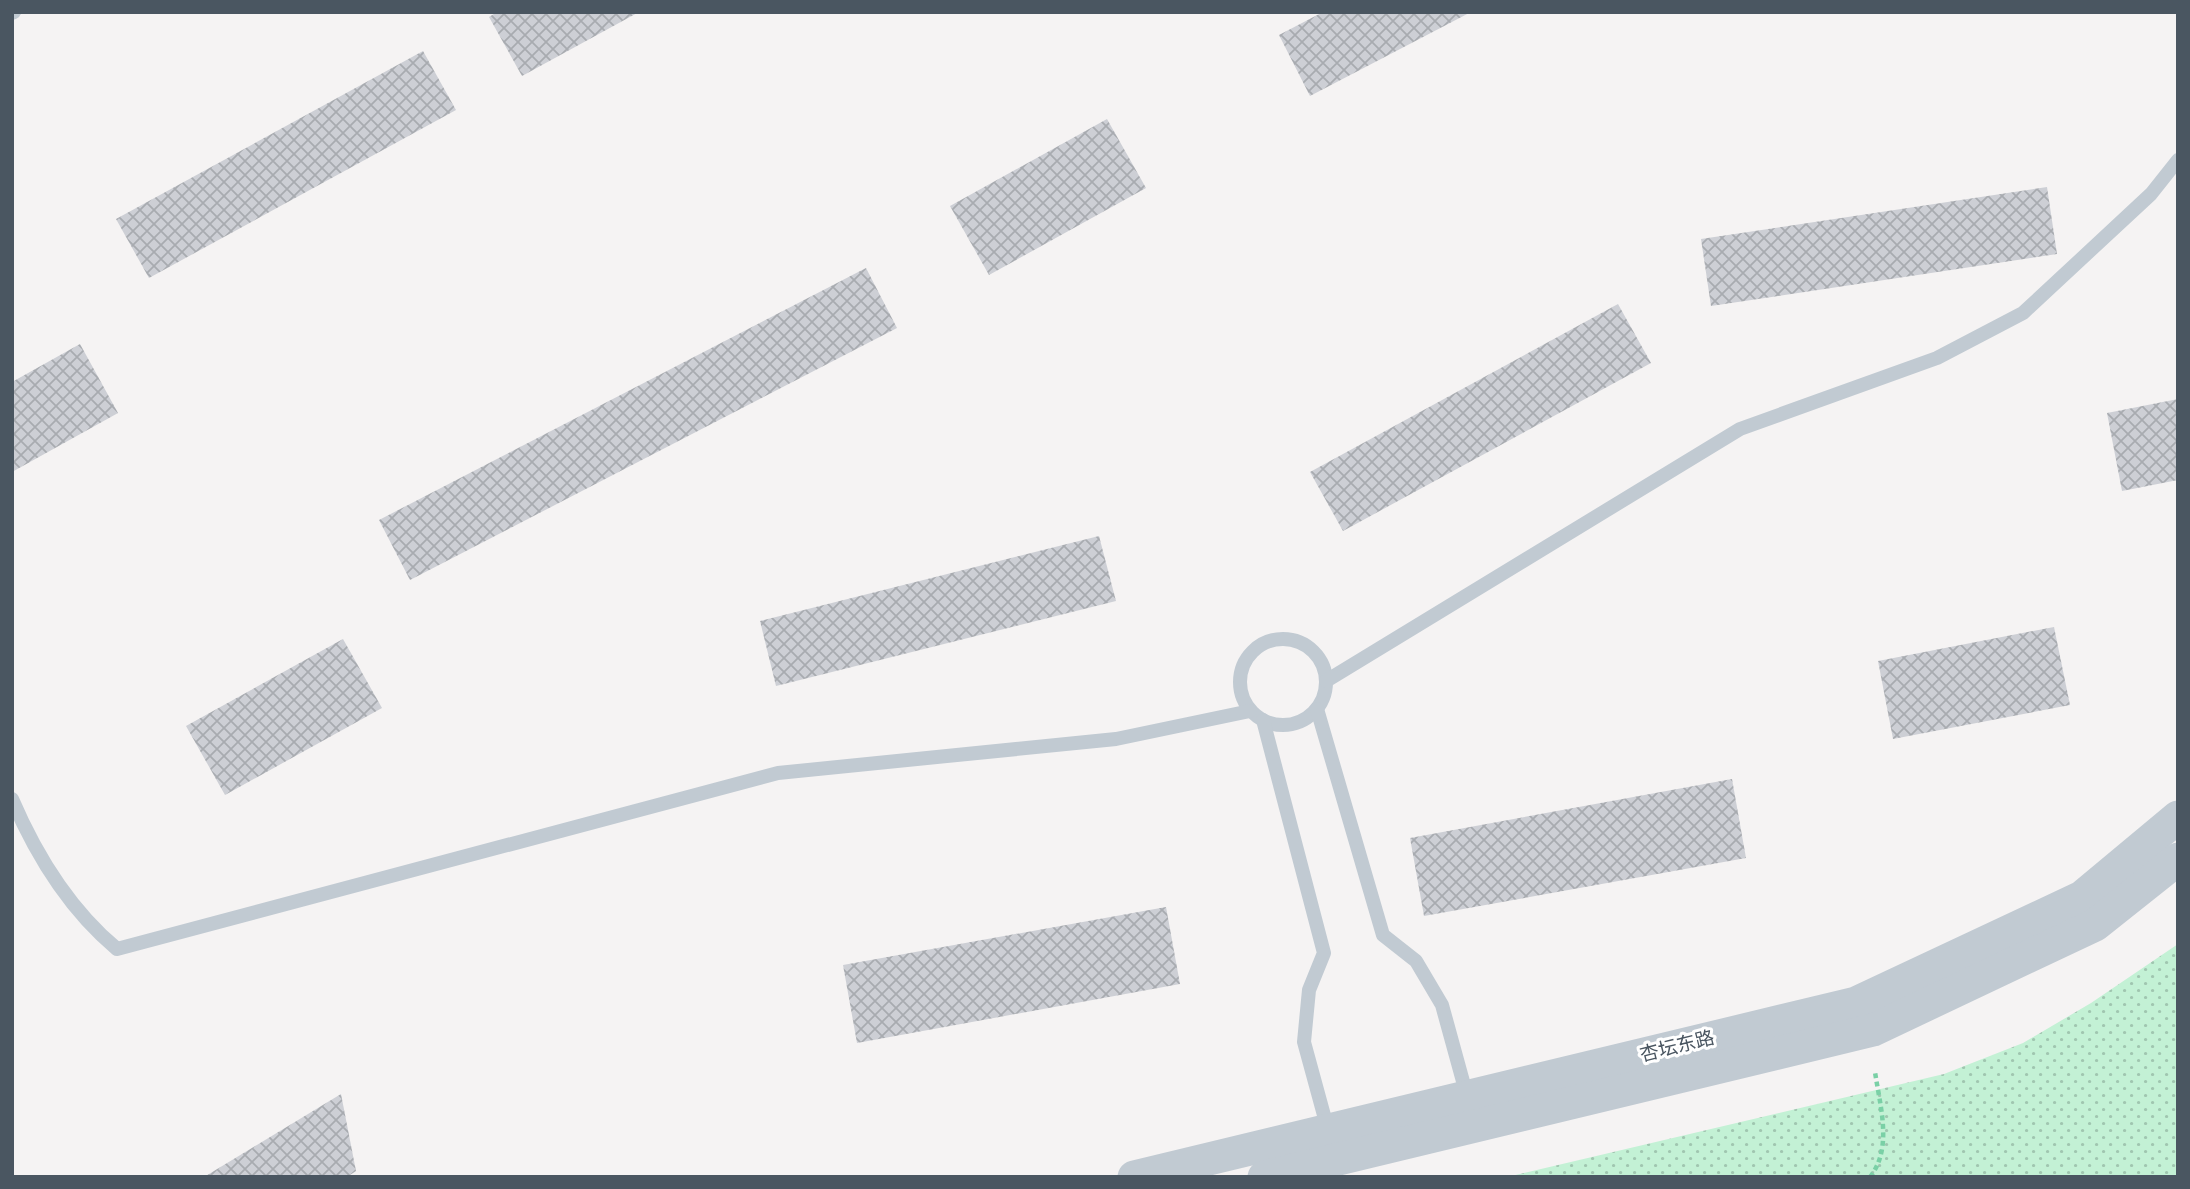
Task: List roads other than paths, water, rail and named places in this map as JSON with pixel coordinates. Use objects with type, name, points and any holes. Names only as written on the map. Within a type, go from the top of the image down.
[{"type":"street","name":"杏坛东路","points":[[1134,1177],[1856,1003],[2082,897],[2178,817]]},
{"type":"street","name":"杏坛东路","points":[[1264,1177],[1873,1030],[2095,925],[2178,859]]},
{"type":"lane","points":[[1326,681],[1740,429],[1937,358],[2022,313],[2151,194],[2178,160]]},
{"type":"lane","points":[[12,799],[33,846],[90,927],[117,949],[778,772],[1116,739],[1256,716],[1292,724],[1317,709],[1324,696],[1326,681],[1324,667],[1307,646],[1294,640],[1267,641],[1246,659],[1239,685],[1256,716],[1324,953],[1309,990],[1304,1042],[1328,1130]]},
{"type":"lane","points":[[1317,709],[1382,935],[1416,961],[1442,1004],[1467,1096]]}]
